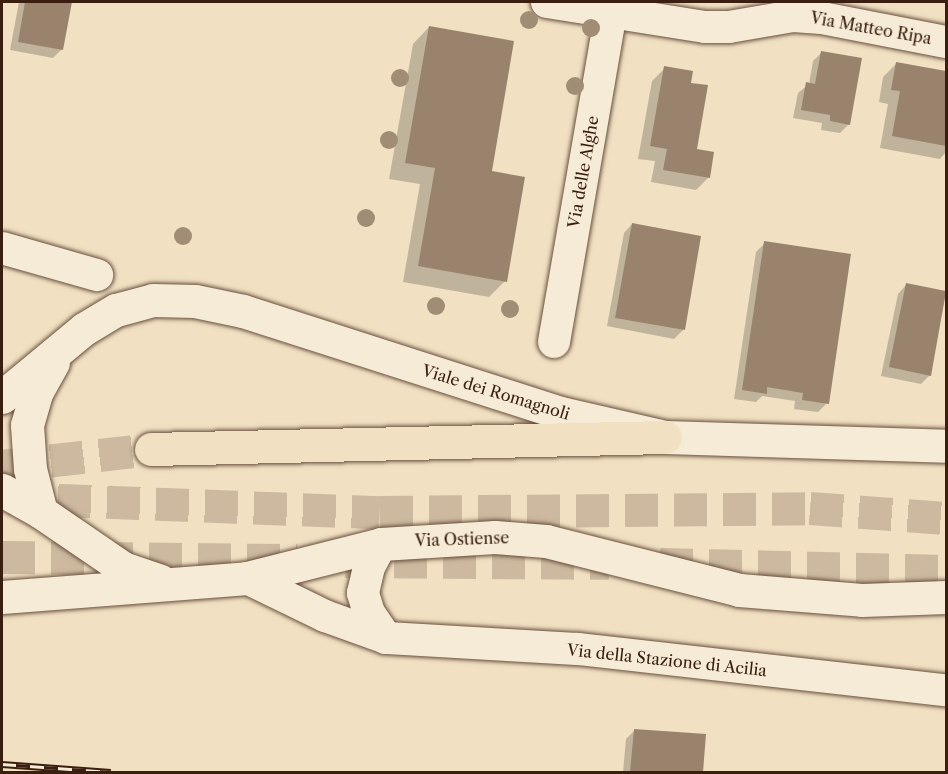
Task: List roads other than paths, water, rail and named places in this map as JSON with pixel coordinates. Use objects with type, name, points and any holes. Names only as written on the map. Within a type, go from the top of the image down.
[{"type":"main road","name":"Viale dei Romagnoli","points":[[2,397],[94,322],[123,308],[153,300],[195,300],[243,311],[561,413],[665,437],[946,446]]},
{"type":"main road","name":"Viale dei Romagnoli","points":[[41,512],[30,469],[29,413],[39,385],[66,345]]},
{"type":"main road","points":[[151,448],[665,437]]},
{"type":"main road","name":"Via Ostiense","points":[[2,490],[41,512],[123,568],[171,584],[247,578],[381,544],[516,537],[567,545],[739,590],[862,600],[946,597]]},
{"type":"main road","points":[[2,597],[171,584]]},
{"type":"street","name":"Via Matteo Ripa","points":[[547,2],[612,7],[717,27],[808,16],[946,42]]},
{"type":"street","name":"Via delle Alghe","points":[[554,342],[612,7]]},
{"type":"street","points":[[2,248],[97,275]]},
{"type":"street","points":[[381,544],[369,567],[363,593],[369,613],[386,639]]},
{"type":"street","name":"Via della Stazione di Acilia","points":[[247,578],[325,616],[386,639],[578,649],[946,690]]},
{"type":"tunnel","points":[[2,466],[151,449]]},
{"type":"tunnel","points":[[9,498],[380,512],[810,508],[946,518]]},
{"type":"tunnel","points":[[2,557],[297,560]]},
{"type":"tunnel","points":[[345,561],[609,563]]},
{"type":"tunnel","points":[[660,564],[946,571]]},
{"type":"railway","points":[[2,764],[111,772]]}]
